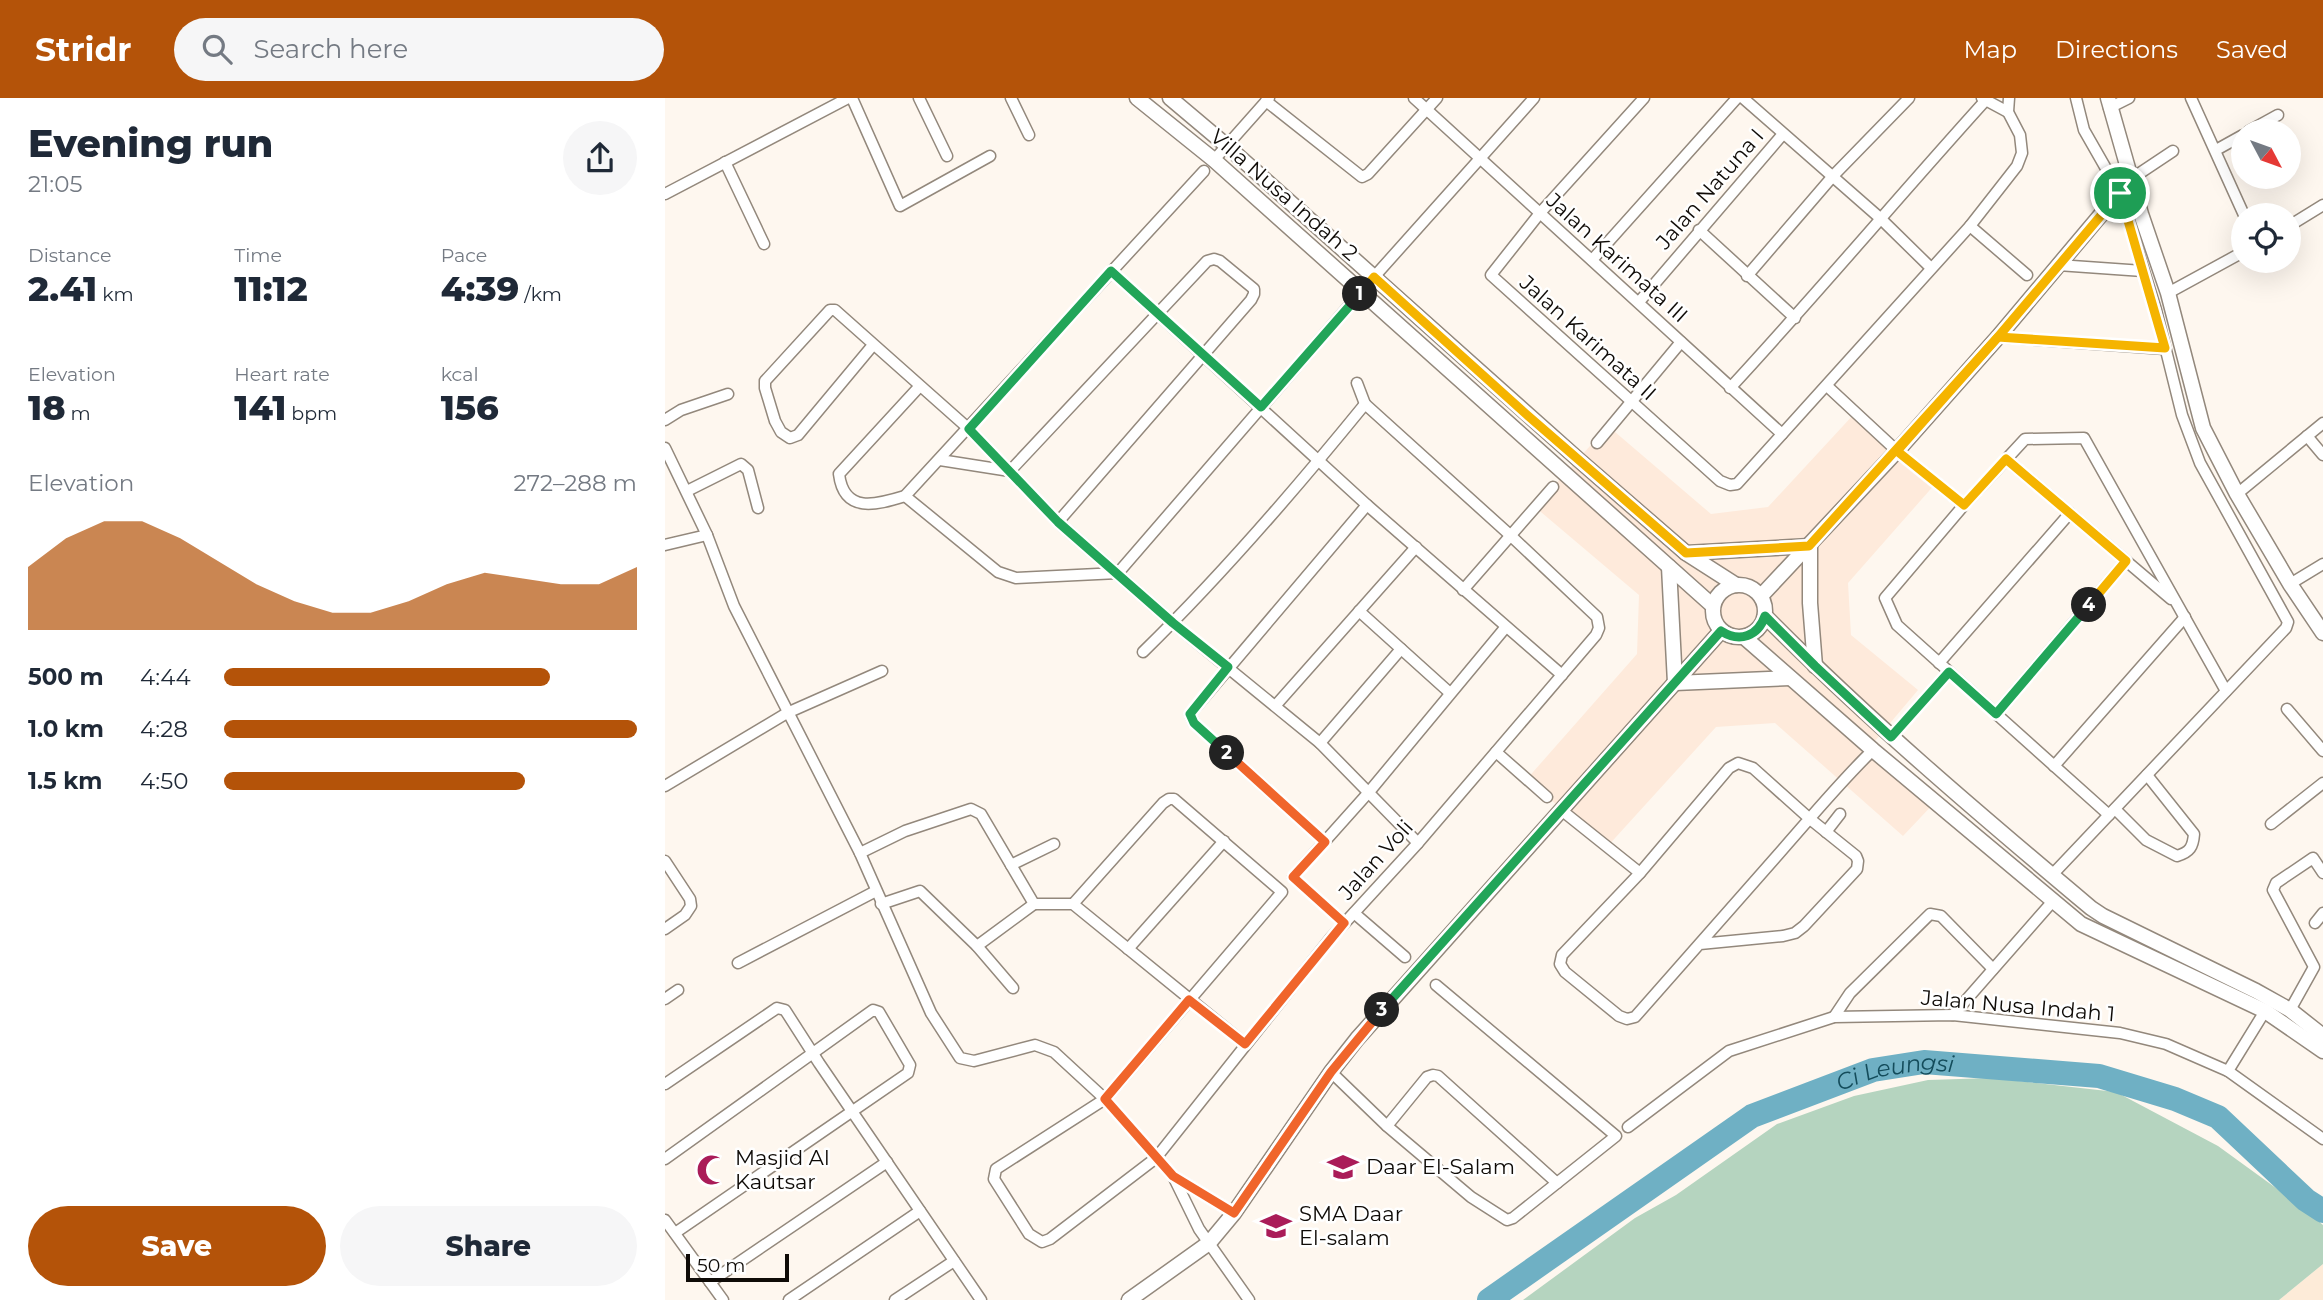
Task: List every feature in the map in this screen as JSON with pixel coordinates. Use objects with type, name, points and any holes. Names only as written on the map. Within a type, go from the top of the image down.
[{"type":"street","points":[[665,194],[850,98],[899,206],[990,156]]},
{"type":"street","points":[[919,98],[947,156]]},
{"type":"street","points":[[1011,98],[1029,135]]},
{"type":"street","name":"Villa Nusa Indah 2","points":[[1137,98],[1214,160],[1713,606]]},
{"type":"street","name":"Villa Nusa Indah 2","points":[[1170,98],[1686,553],[1736,585]]},
{"type":"street","name":"Jalan Karimata III","points":[[1414,98],[1782,434]]},
{"type":"street","points":[[1214,160],[1268,99],[1362,177],[1368,174],[1437,98]]},
{"type":"street","points":[[905,496],[998,572],[1007,576],[1016,578],[1118,573],[1374,277],[1534,98]]},
{"type":"street","points":[[1539,213],[1644,98]]},
{"type":"street","points":[[1592,260],[1737,98]]},
{"type":"street","points":[[1743,98],[1833,176],[1930,267]]},
{"type":"street","points":[[1747,275],[1833,176],[1909,98]]},
{"type":"street","points":[[1782,434],[1930,267],[1970,226],[2017,166],[2022,152],[2020,135],[2008,112],[2009,98]]},
{"type":"street","points":[[2052,875],[2286,628],[2288,622],[2200,463],[2182,415],[2120,193],[2084,130],[2076,98]]},
{"type":"street","points":[[2129,98],[2108,103],[2168,293],[2203,428],[2237,494],[2290,584],[2323,633]]},
{"type":"street","points":[[2191,98],[2239,203]]},
{"type":"street","points":[[1730,388],[1795,318],[1984,99],[2008,112]]},
{"type":"street","points":[[2271,119],[2278,115]]},
{"type":"street","name":"Jalan Natuna I","points":[[1639,302],[1783,134]]},
{"type":"street","points":[[2216,150],[2231,142]]},
{"type":"street","points":[[1761,596],[1897,451],[1998,337],[2131,179],[2173,150]]},
{"type":"street","points":[[725,162],[764,244]]},
{"type":"street","points":[[919,387],[839,474],[841,489],[851,500],[878,505],[905,496],[1203,171]]},
{"type":"street","points":[[2301,219],[2322,207]]},
{"type":"street","name":"Jalan Karimata II","points":[[1539,213],[1491,275],[1720,481],[1730,485],[1737,484],[1782,434]]},
{"type":"street","points":[[1970,226],[2027,275]]},
{"type":"street","points":[[1699,230],[1795,318]]},
{"type":"street","points":[[2168,293],[2231,259]]},
{"type":"street","points":[[1010,471],[1207,261],[1220,261],[1254,289],[1251,300],[1058,522]]},
{"type":"street","points":[[2058,265],[2143,271]]},
{"type":"street","points":[[1111,271],[1367,505],[1562,675]]},
{"type":"street","points":[[873,345],[797,435],[790,438],[781,432],[765,388],[765,380],[830,310],[835,310],[969,429],[1058,522],[1173,623],[1320,743],[1418,843]]},
{"type":"street","points":[[1998,337],[2165,348]]},
{"type":"street","points":[[1597,443],[1681,342]]},
{"type":"street","name":"Jalan Voli","points":[[1105,1099],[995,1172],[994,1179],[1029,1234],[1042,1242],[1050,1239],[1156,1158],[1344,923],[1418,843],[1596,635],[1599,628],[1597,617],[1365,404],[1357,383]]},
{"type":"street","points":[[1827,386],[1897,451],[1964,505]]},
{"type":"street","points":[[665,420],[681,410],[728,394]]},
{"type":"street","points":[[1143,652],[1173,623],[1319,461],[1365,404]]},
{"type":"street","points":[[2237,494],[2323,423]]},
{"type":"street","points":[[2307,436],[2323,455]]},
{"type":"street","points":[[2147,775],[2193,834],[2193,846],[2187,853],[2177,856],[2146,840],[2054,766],[1896,625],[1885,598],[1964,505],[2025,439],[2084,438],[2226,691]]},
{"type":"street","points":[[665,448],[707,535],[734,606],[860,853],[932,1013],[960,1058],[974,1061],[1035,1045],[1054,1052],[1105,1099],[1173,1176],[1234,1213]]},
{"type":"street","points":[[2006,459],[2179,605]]},
{"type":"street","points":[[940,460],[1010,471]]},
{"type":"street","points":[[687,491],[741,464],[748,470],[758,508]]},
{"type":"street","points":[[1464,590],[1553,487]]},
{"type":"street","points":[[1325,842],[1191,720],[1191,711],[1367,505]]},
{"type":"street","points":[[1939,663],[2070,513]]},
{"type":"street","points":[[665,545],[707,535]]},
{"type":"street","points":[[1686,553],[1809,546]]},
{"type":"street","points":[[1809,546],[1815,666]]},
{"type":"street","points":[[1276,705],[1416,547]]},
{"type":"street","points":[[1996,714],[2126,561]]},
{"type":"street","points":[[2290,584],[2323,564]]},
{"type":"street","points":[[1669,567],[1675,683]]},
{"type":"street","points":[[1736,585],[1749,587],[1761,596],[1765,609],[1765,616],[1758,630],[1744,637],[1728,635],[1721,631],[1713,615],[1713,606],[1718,596],[1736,585]]},
{"type":"street","points":[[1359,611],[1450,693]]},
{"type":"street","points":[[1765,616],[1891,737],[2102,916],[2256,991],[2290,1010],[2323,1036]]},
{"type":"street","points":[[2054,766],[2185,617]]},
{"type":"street","points":[[1344,923],[1293,877],[1369,792],[1505,628]]},
{"type":"street","points":[[1129,1300],[1209,1243],[1234,1213],[1331,1072],[1357,1039],[1721,631]]},
{"type":"street","points":[[1744,637],[1873,750],[2087,927],[2265,1011],[2323,1051]]},
{"type":"street","points":[[1320,743],[1401,649]]},
{"type":"street","points":[[665,786],[787,713],[882,670]]},
{"type":"street","points":[[1891,737],[1949,672]]},
{"type":"street","points":[[1675,683],[1790,677]]},
{"type":"street","points":[[2287,709],[2323,751]]},
{"type":"street","points":[[1700,944],[1795,933],[1858,865],[1856,856],[1810,819],[1753,768],[1738,763],[1728,768],[1640,873],[1562,955],[1560,964],[1565,972],[1619,1016],[1630,1019],[1635,1017],[1810,819],[1851,771],[1873,750]]},
{"type":"street","points":[[1496,752],[1547,797]]},
{"type":"street","points":[[2271,824],[2323,783]]},
{"type":"street","points":[[1073,904],[1163,803],[1170,799],[1174,799],[1282,892],[1105,1099]]},
{"type":"street","points":[[860,853],[905,831],[971,809],[981,814],[1034,904]]},
{"type":"street","points":[[1560,809],[1640,873]]},
{"type":"street","points":[[1826,832],[1840,814]]},
{"type":"street","points":[[1128,949],[1224,841]]},
{"type":"street","points":[[1011,865],[1054,844]]},
{"type":"street","points":[[2290,1010],[2314,967],[2273,890],[2276,883],[2323,849]]},
{"type":"street","points":[[2313,858],[2323,873]]},
{"type":"street","points":[[665,861],[691,899],[691,906],[685,915],[665,929]]},
{"type":"street","points":[[739,963],[876,891]]},
{"type":"street","points":[[881,904],[920,891],[977,946],[1013,988]]},
{"type":"street","points":[[1953,1015],[2053,901]]},
{"type":"street","points":[[977,946],[1034,904],[1073,904],[1245,1044]]},
{"type":"street","points":[[1354,913],[1405,957]]},
{"type":"street","points":[[2315,923],[2323,913]]},
{"type":"street","points":[[1834,1017],[1850,993],[1930,914],[1941,916],[1993,969]]},
{"type":"street","points":[[1331,1072],[1387,1126],[1471,1198],[1507,1220],[1616,1136],[1436,985]]},
{"type":"street","points":[[665,999],[678,990]]},
{"type":"street","points":[[665,1084],[777,1008],[787,1012],[981,1300]]},
{"type":"street","points":[[665,1159],[871,1011],[879,1012],[910,1065],[908,1073],[853,1113],[675,1233]]},
{"type":"street","points":[[2228,1071],[2265,1011]]},
{"type":"street","name":"Jalan Nusa Indah 1","points":[[1628,1127],[1729,1051],[1834,1017],[1953,1015],[2120,1033],[2166,1044],[2228,1071],[2323,1139]]},
{"type":"street","points":[[1387,1126],[1427,1077],[1436,1075],[1557,1184]]},
{"type":"street","points":[[710,1282],[887,1162]]},
{"type":"street","points":[[1173,1176],[1199,1229],[1249,1300]]},
{"type":"street","points":[[789,1300],[920,1211]]},
{"type":"street","points":[[665,1220],[723,1300]]},
{"type":"street","points":[[895,1300],[954,1261]]},
{"type":"shaded area","points":[[1855,413],[1936,483],[1848,583],[1851,635],[1918,690],[1875,741],[1938,799],[1903,836],[1775,723],[1716,727],[1606,848],[1526,780],[1637,654],[1639,595],[1535,507],[1608,426],[1711,514],[1768,507]]},
{"type":"shaded area","points":[[2323,1264],[2323,1300],[2279,1300]]},
{"type":"green space","points":[[1991,1078],[2116,1092],[2218,1146],[2323,1225],[2323,1264],[2279,1300],[1523,1300],[1635,1218],[1676,1195],[1777,1124],[1854,1096],[1928,1080]]},
{"type":"waterway","name":"Ci Leungsi","points":[[1489,1300],[1752,1116],[1873,1070],[1924,1062],[2099,1076],[2175,1099],[2218,1117],[2306,1200],[2323,1211]]},
{"type":"place","name":"Daar El-Salam","points":[[1343,1167]]},
{"type":"place","name":"Masjid Al Kautsar","points":[[712,1170]]},
{"type":"place","name":"SMA Daar El-salam","points":[[1276,1226]]},
{"type":"route","points":[[2120,193],[1998,337],[1809,546],[1686,553],[1374,277],[1261,407],[1111,271],[969,429],[1058,522],[1173,623],[1228,667],[1191,711],[1191,720],[1325,842],[1293,877],[1344,923],[1245,1044],[1189,1000],[1105,1099],[1173,1176],[1234,1213],[1331,1072],[1357,1039],[1721,631],[1736,637],[1751,635],[1758,630],[1765,616],[1891,737],[1949,672],[1996,714],[2126,561],[2006,459],[1964,505],[1897,451],[1998,337],[2165,348],[2120,193]]}]
